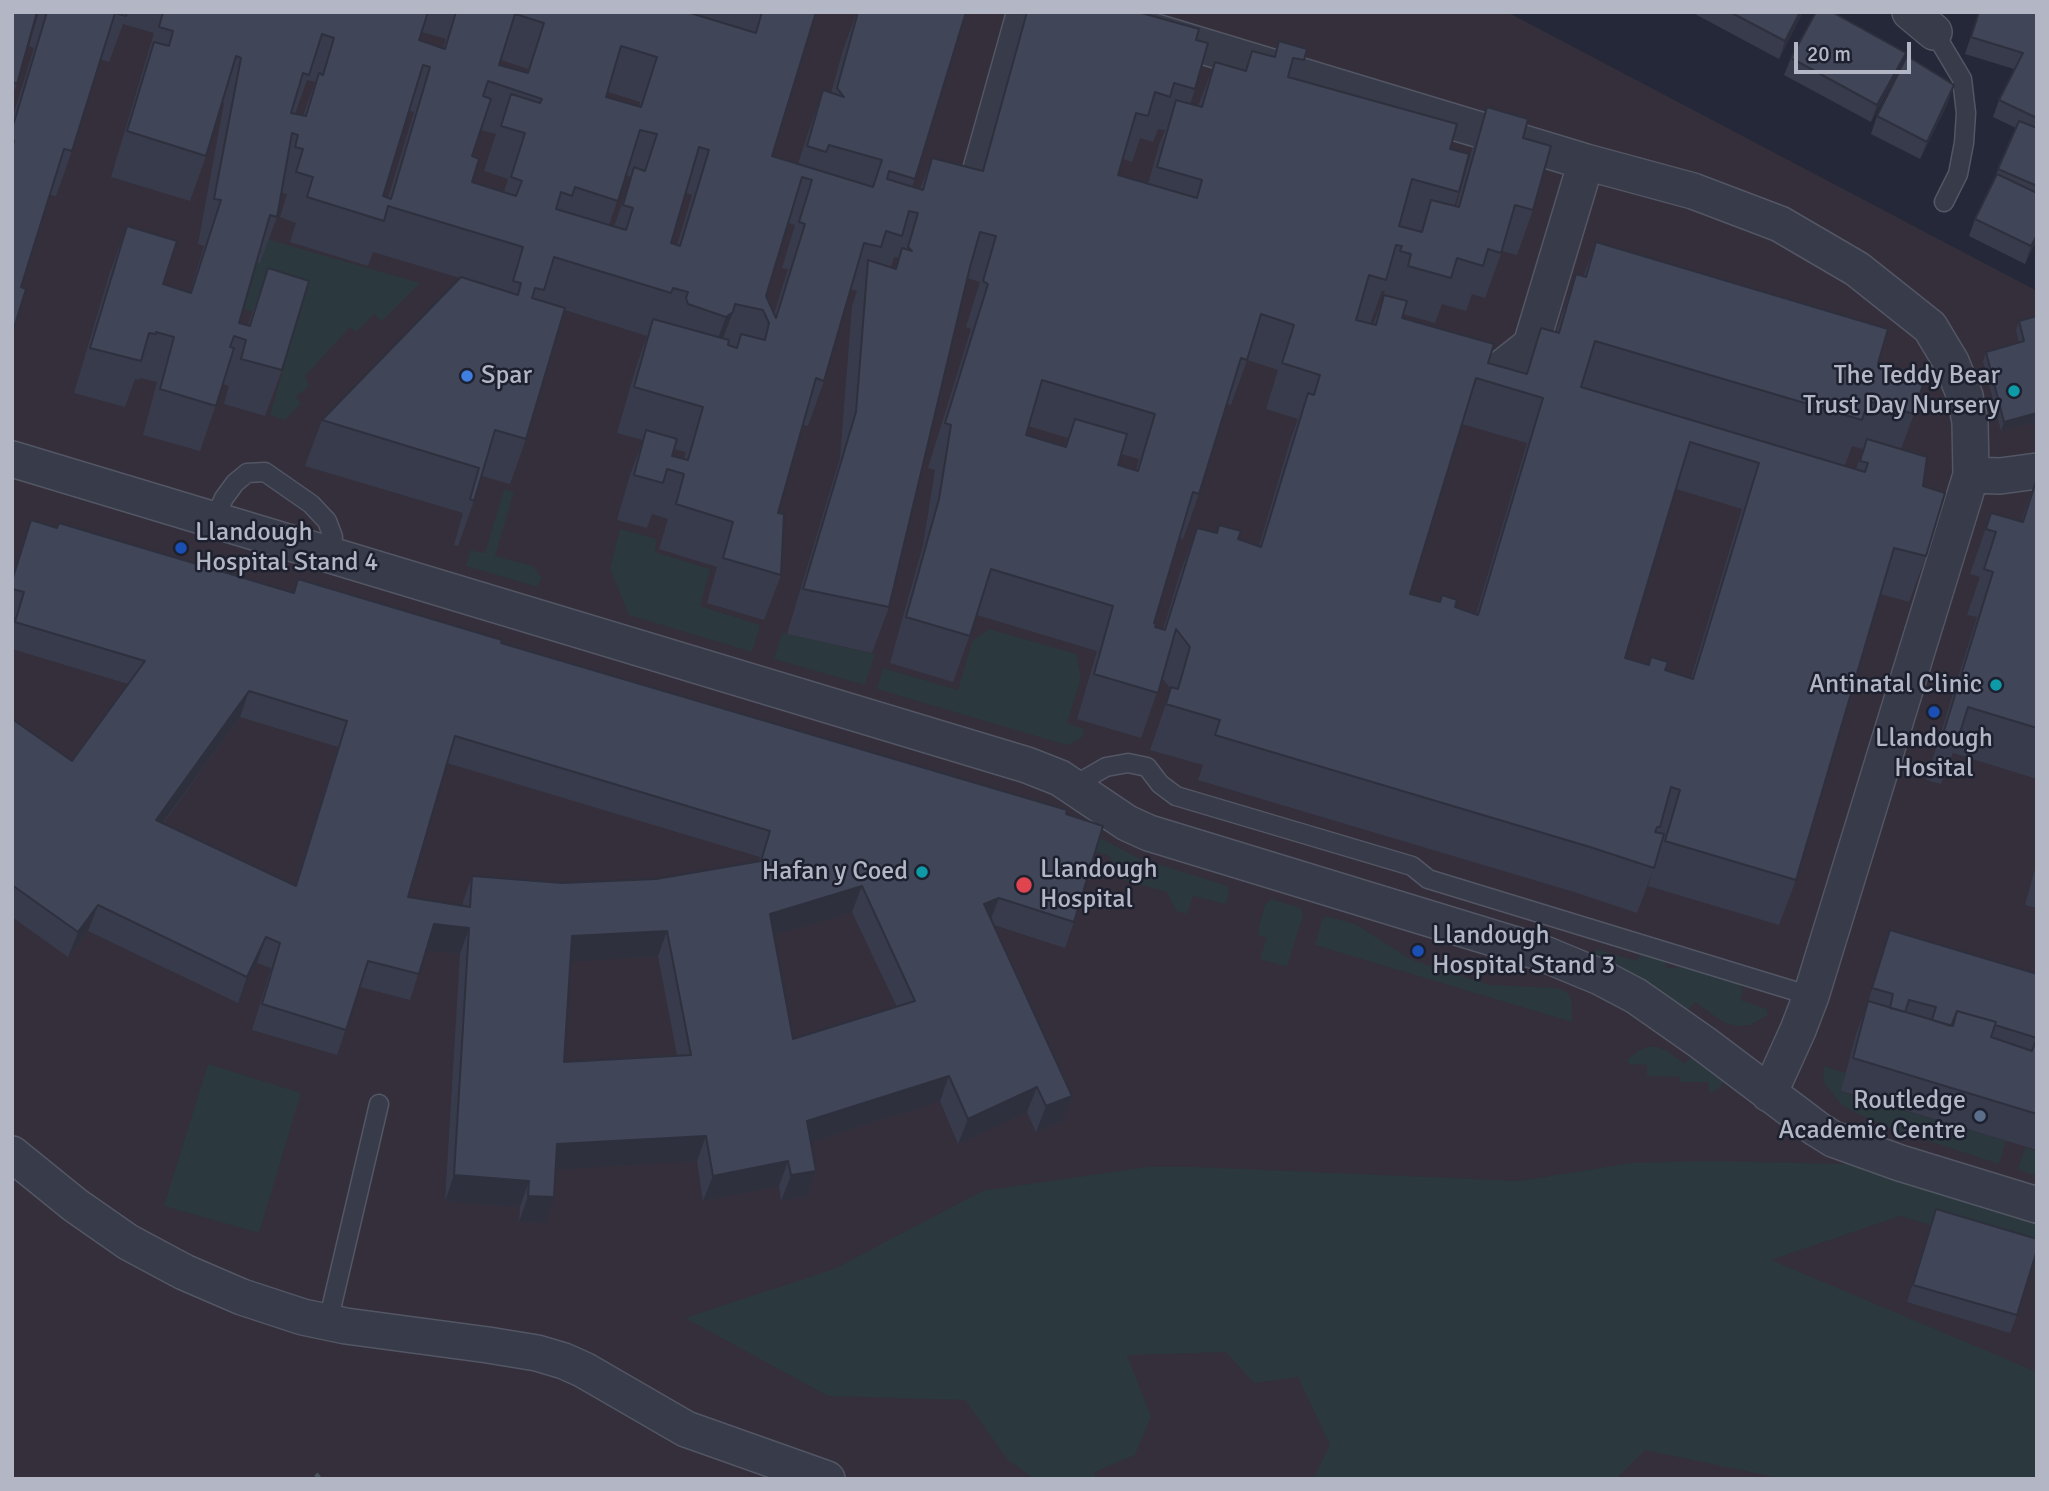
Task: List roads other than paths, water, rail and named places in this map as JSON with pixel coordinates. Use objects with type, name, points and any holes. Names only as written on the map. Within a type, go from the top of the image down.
[{"type":"street","points":[[1090,12],[1586,162],[1693,191],[1780,224],[1857,269],[1930,327],[1951,362],[1965,396],[1970,422],[1971,475],[1811,996],[1769,1094]]},
{"type":"street","points":[[1488,379],[1531,345],[1586,162]]},
{"type":"street","points":[[12,459],[1027,765],[1073,786],[1108,811],[1149,833],[1542,953],[1600,977],[1636,996],[1817,1129],[1852,1147],[2037,1205]]},
{"type":"street","points":[[1971,475],[2000,476],[2037,471]]},
{"type":"street","points":[[12,1154],[75,1205],[152,1256],[242,1297],[328,1322],[513,1349],[564,1361],[686,1429],[822,1478]]},
{"type":"lane","points":[[964,198],[1016,12]]},
{"type":"lane","points":[[1922,22],[1962,79],[1966,113],[1964,143],[1958,174],[1944,202]]},
{"type":"lane","points":[[214,520],[224,498],[235,483],[247,473],[265,472],[311,504],[327,521],[333,537],[329,554]]},
{"type":"lane","points":[[1073,786],[1106,767],[1128,763],[1147,767],[1160,784],[1176,796],[1412,866],[1427,879],[1811,996]]},
{"type":"lane","points":[[328,1322],[379,1104]]},
{"type":"place","name":"Spar","points":[[467,376]]},
{"type":"place","name":"The Teddy Bear Trust Day Nursery","points":[[2014,391]]},
{"type":"place","name":"Llandough Hospital Stand 4","points":[[181,548]]},
{"type":"place","name":"Antinatal Clinic","points":[[1996,685]]},
{"type":"place","name":"Llandough Hosital","points":[[1934,712]]},
{"type":"place","name":"Hafan y Coed","points":[[922,872]]},
{"type":"place","name":"Llandough Hospital","points":[[1024,885]]},
{"type":"place","name":"Llandough Hospital Stand 3","points":[[1418,951]]},
{"type":"place","name":"Routledge Academic Centre","points":[[1980,1116]]}]
